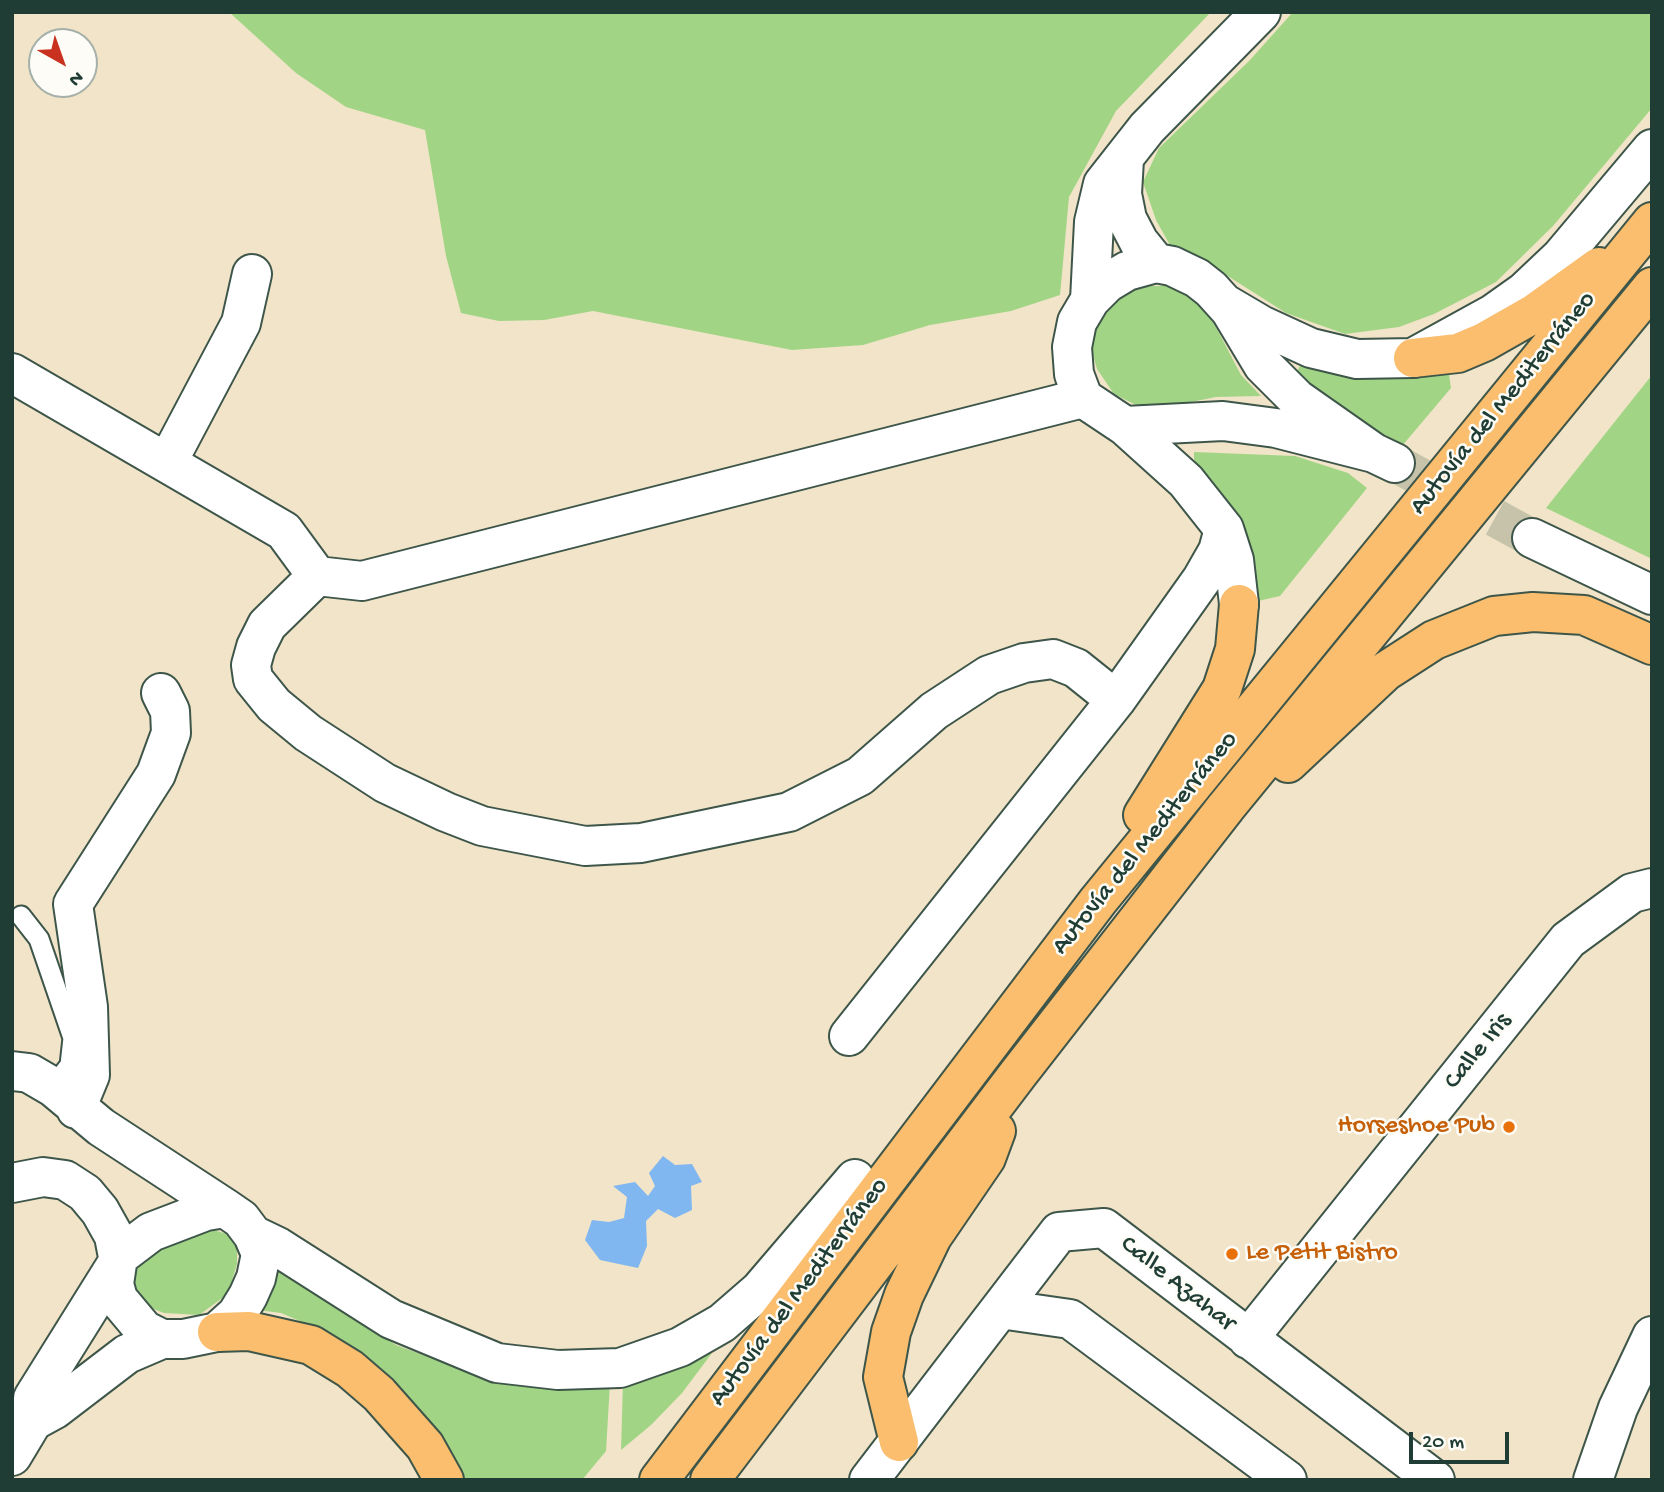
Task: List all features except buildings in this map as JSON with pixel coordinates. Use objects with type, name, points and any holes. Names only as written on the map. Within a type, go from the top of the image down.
[{"type":"highway","points":[[1413,358],[1458,353],[1484,342],[1535,313],[1645,231]]},
{"type":"highway","name":"Autovía del Mediterráneo","points":[[659,1480],[948,1095],[1098,901],[1645,231]]},
{"type":"highway","name":"Autovía del Mediterráneo","points":[[710,1480],[1018,1074],[1226,807],[1652,287]]},
{"type":"highway","points":[[1098,901],[1154,794],[1222,689],[1235,649],[1239,604]]},
{"type":"highway","points":[[1226,807],[1302,752],[1386,671],[1434,640],[1494,616],[1534,612],[1584,615],[1652,645]]},
{"type":"highway","points":[[884,1467],[883,1377],[891,1332],[904,1295],[932,1237],[986,1158],[1018,1074]]},
{"type":"highway","points":[[855,1179],[948,1095]]},
{"type":"highway","points":[[216,1332],[249,1331],[311,1345],[350,1369],[379,1394],[425,1446],[444,1480]]},
{"type":"street","points":[[1090,299],[1094,222],[1103,184],[1125,153],[1261,12]]},
{"type":"street","points":[[1222,302],[1261,325],[1311,348],[1357,359],[1413,358],[1493,314],[1524,292],[1560,257],[1652,149]]},
{"type":"street","points":[[1125,153],[1122,194],[1127,219],[1139,242],[1156,263]]},
{"type":"street","points":[[1125,426],[1223,421],[1276,428],[1384,458],[1297,399],[1264,365],[1222,302],[1197,278],[1172,265],[1156,263],[1127,271],[1107,283],[1090,299],[1077,322],[1072,347],[1074,374],[1083,398],[1125,426],[1207,503],[1224,529],[1234,561],[1239,604]]},
{"type":"street","points":[[168,461],[241,323],[252,274]]},
{"type":"street","points":[[12,373],[168,461],[284,531],[317,576],[362,581],[1083,398]]},
{"type":"street","points":[[849,1036],[1116,700],[1213,561],[1224,529]]},
{"type":"street","points":[[1532,538],[1652,595]]},
{"type":"street","points":[[317,576],[267,625],[256,647],[251,665],[253,679],[274,705],[308,733],[385,783],[446,812],[482,826],[585,846],[640,843],[789,812],[860,776],[934,711],[989,675],[1024,663],[1054,659],[1076,668],[1116,700]]},
{"type":"street","points":[[1181,608],[1205,593],[1224,593],[1239,604]]},
{"type":"street","points":[[64,1098],[90,1075],[88,1007],[73,904],[156,774],[172,733],[170,711],[161,693]]},
{"type":"street","name":"Calle Iris","points":[[1248,1339],[1568,940],[1632,893],[1652,888]]},
{"type":"street","points":[[12,1071],[29,1073],[225,1208],[241,1220],[253,1235],[261,1254],[256,1278],[237,1314],[216,1332],[183,1339],[162,1339],[127,1354],[55,1409],[33,1421],[12,1456]]},
{"type":"street","points":[[12,1183],[43,1178],[65,1180],[85,1193],[100,1211],[114,1236],[117,1261],[114,1284],[118,1299],[144,1330],[162,1339]]},
{"type":"street","points":[[253,1235],[278,1247],[391,1319],[497,1363],[558,1370],[620,1368],[680,1347],[722,1323],[760,1290],[855,1179]]},
{"type":"street","points":[[33,1421],[33,1398],[117,1261],[151,1232],[194,1215],[225,1208]]},
{"type":"street","name":"Calle Azahar","points":[[884,1467],[1059,1232],[1104,1228],[1435,1480]]},
{"type":"street","points":[[1000,1309],[1070,1319],[1287,1480]]},
{"type":"street","points":[[1593,1480],[1618,1408],[1652,1336]]},
{"type":"lane","points":[[21,916],[39,939],[73,1038],[64,1098]]},
{"type":"green space","points":[[229,12],[1211,12],[1116,111],[1069,197],[1060,295],[1011,311],[930,325],[863,345],[792,350],[593,311],[544,320],[499,321],[461,313],[446,256],[425,130],[346,107],[296,73]]},
{"type":"green space","points":[[1293,12],[1652,12],[1652,108],[1553,226],[1496,282],[1434,314],[1399,327],[1345,334],[1286,313],[1223,273],[1171,247],[1156,220],[1143,182],[1159,148],[1250,60]]},
{"type":"green space","points":[[1143,286],[1166,286],[1207,310],[1241,375],[1261,396],[1216,397],[1161,408],[1136,405],[1114,394],[1097,369],[1091,347],[1095,331],[1101,315],[1117,297]]},
{"type":"green space","points":[[1303,361],[1448,368],[1451,388],[1402,446],[1310,388],[1297,371]]},
{"type":"green space","points":[[1652,375],[1652,559],[1546,508]]},
{"type":"green space","points":[[1194,452],[1295,456],[1348,473],[1367,488],[1280,596],[1258,601],[1194,459]]},
{"type":"green space","points":[[210,1229],[227,1234],[237,1248],[237,1264],[228,1294],[199,1315],[164,1313],[146,1306],[132,1287],[130,1270],[141,1255]]},
{"type":"green space","points":[[272,1260],[340,1310],[396,1345],[463,1370],[610,1383],[606,1451],[582,1480],[466,1480],[430,1421],[381,1369],[326,1332],[281,1313],[249,1309]]},
{"type":"green space","points":[[712,1353],[682,1393],[651,1425],[621,1450],[623,1381]]},
{"type":"water","points":[[663,1156],[675,1165],[692,1164],[702,1182],[691,1186],[692,1210],[675,1218],[658,1209],[646,1221],[647,1246],[638,1268],[600,1260],[585,1240],[592,1220],[609,1222],[624,1218],[627,1197],[613,1186],[635,1182],[648,1196],[655,1186],[649,1173]]},
{"type":"tunnel","points":[[1395,463],[1532,538]]},
{"type":"place","name":"Horseshoe Pub","points":[[1509,1127]]},
{"type":"place","name":"Le Petit Bistro","points":[[1232,1254]]}]
